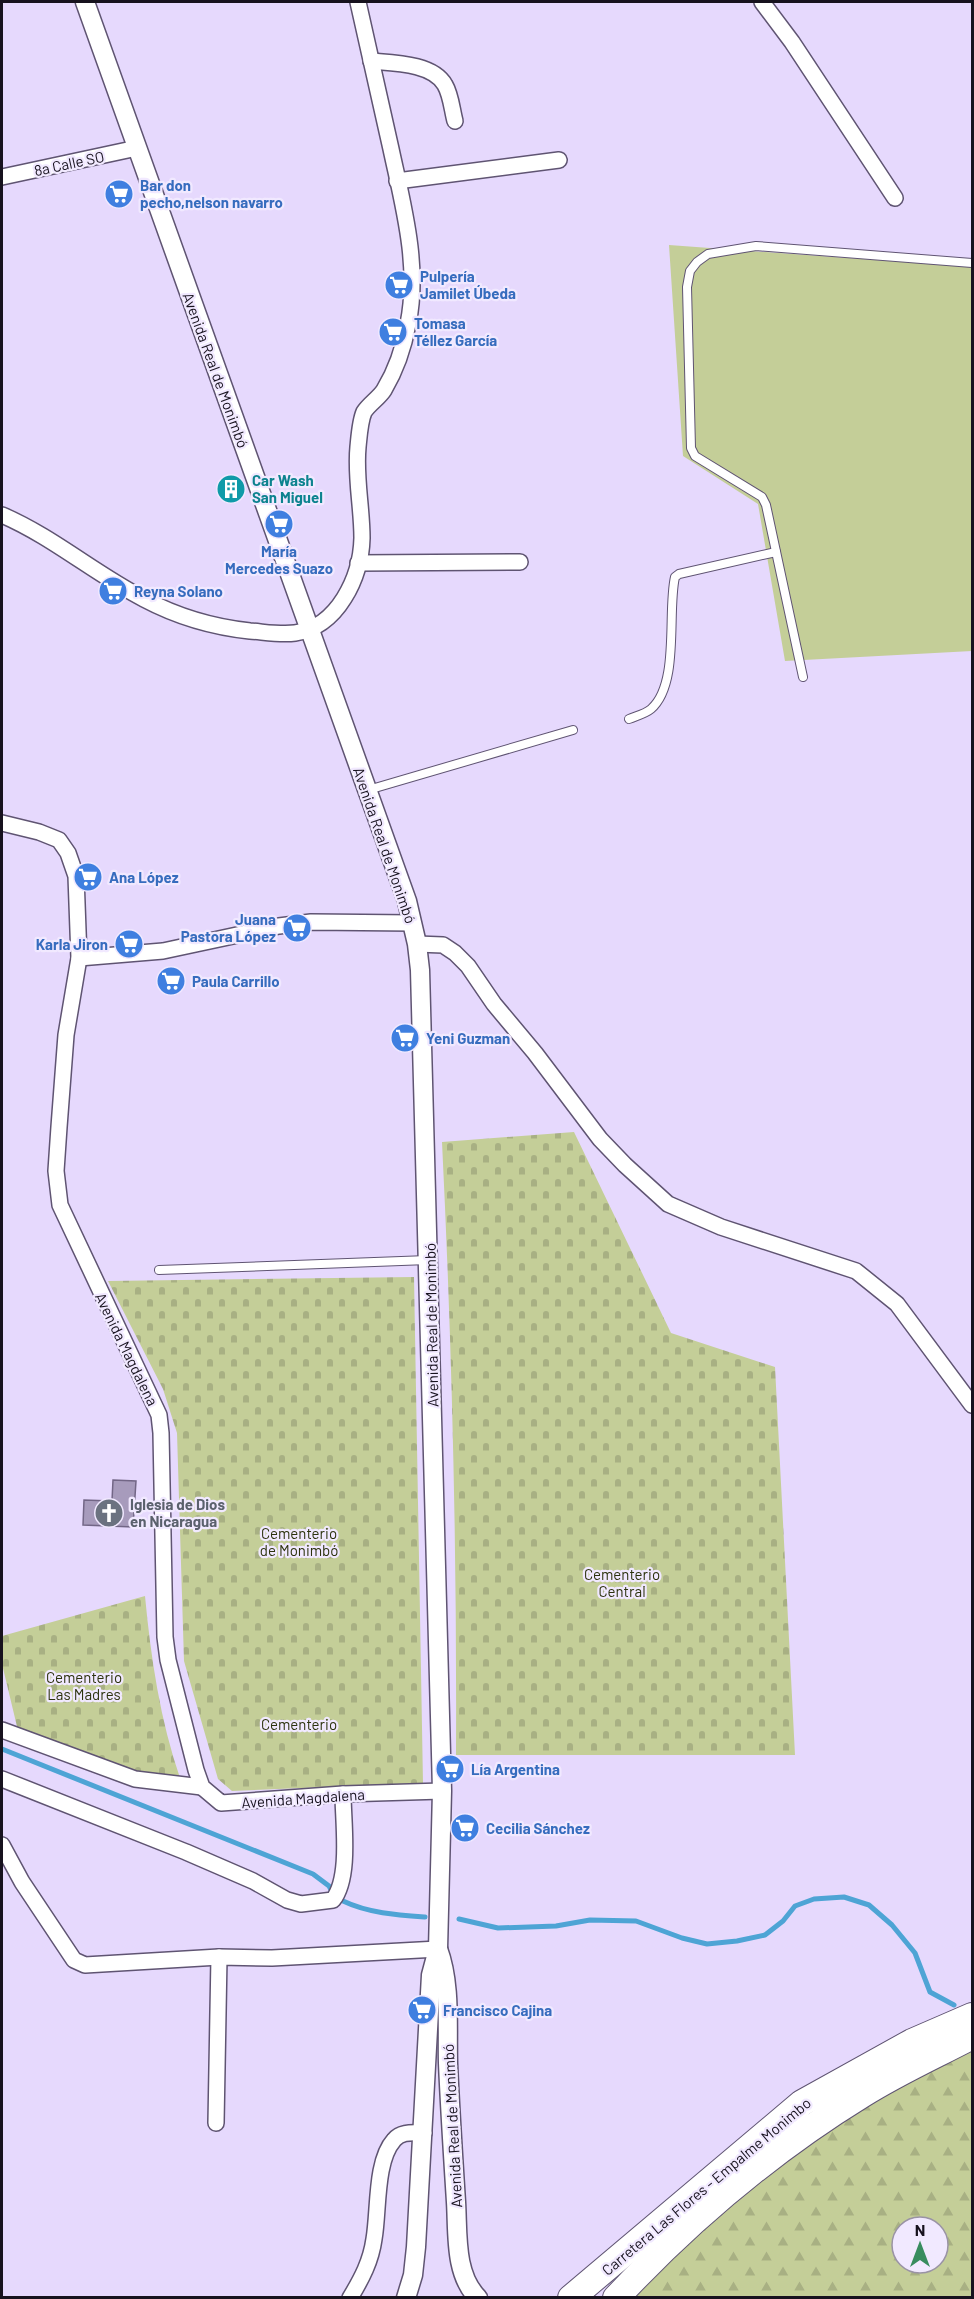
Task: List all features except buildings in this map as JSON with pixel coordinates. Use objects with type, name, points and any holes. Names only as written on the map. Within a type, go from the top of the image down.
[{"type":"highway","name":"Carretera Las Flores - Empalme Monimbo","points":[[571,2298],[802,2103],[912,2042],[972,2016]]},
{"type":"highway","name":"Carretera Las Flores - Empalme Monimbo","points":[[616,2298],[672,2242],[728,2192],[802,2133],[865,2092],[972,2036]]},
{"type":"street","name":"Avenida Real de Monimbó","points":[[85,2],[367,790],[406,901],[417,944],[420,970],[429,1260],[442,1791],[438,1949],[431,1975],[416,2247],[406,2298]]},
{"type":"street","points":[[2,515],[26,525],[144,599],[185,618],[220,628],[293,633],[308,630],[326,620],[339,605],[352,581],[362,538],[356,468],[364,413],[383,392],[395,368],[403,345],[411,305],[406,218],[358,2]]},
{"type":"street","points":[[762,2],[792,42],[895,198]]},
{"type":"street","points":[[371,61],[408,64],[427,70],[445,84],[455,121]]},
{"type":"street","name":"8a Calle SO","points":[[2,177],[137,148]]},
{"type":"street","points":[[397,181],[559,160]]},
{"type":"street","points":[[358,563],[520,562]]},
{"type":"street","name":"Avenida Magdalena","points":[[2,823],[39,832],[59,840],[68,852],[76,876],[79,958],[66,1035],[58,1127],[56,1171],[60,1205],[159,1415],[165,1637],[168,1660],[202,1787],[221,1803],[343,1794],[442,1791]]},
{"type":"street","points":[[79,958],[163,951],[289,924],[311,922],[412,923]]},
{"type":"street","points":[[417,944],[443,945],[468,966],[494,1004],[535,1053],[600,1139],[668,1204],[721,1227],[856,1271],[897,1305],[972,1405]]},
{"type":"street","points":[[2,1730],[135,1779],[202,1787]]},
{"type":"street","points":[[2,1779],[186,1852],[253,1881],[288,1900],[302,1904],[333,1900],[339,1892],[344,1853],[343,1794]]},
{"type":"street","points":[[2,1845],[22,1882],[74,1960],[85,1965],[219,1957],[272,1958],[438,1949]]},
{"type":"street","name":"Avenida Real de Monimbó","points":[[438,1949],[445,1976],[449,2102],[458,2245],[464,2278],[478,2298]]},
{"type":"street","points":[[216,2123],[219,1957]]},
{"type":"street","points":[[350,2298],[365,2272],[375,2238],[383,2159],[394,2140],[402,2133],[424,2133]]},
{"type":"lane","points":[[803,676],[766,505],[762,496],[694,456],[691,448],[687,313],[690,271],[708,254],[756,246],[972,263]]},
{"type":"lane","points":[[629,719],[650,710],[657,701],[666,679],[670,655],[675,577],[679,574],[776,552]]},
{"type":"lane","points":[[367,790],[573,730]]},
{"type":"lane","points":[[159,1270],[429,1260]]},
{"type":"green space","points":[[669,245],[972,267],[972,651],[785,661],[758,504],[683,456]]},
{"type":"green space","name":"Cementerio Central","points":[[574,1132],[671,1333],[775,1367],[795,1755],[456,1755],[453,1448],[442,1142]]},
{"type":"green space","points":[[414,1277],[423,1783],[232,1791],[218,1779],[184,1661],[177,1433],[163,1389],[108,1281]]},
{"type":"green space","name":"Cementerio Las Madres","points":[[145,1596],[157,1689],[167,1735],[181,1781],[162,1784],[20,1739],[2,1664],[2,1636]]},
{"type":"green space","points":[[972,2036],[972,2297],[616,2298],[728,2192]]},
{"type":"waterway","points":[[2,1749],[313,1874],[329,1886],[333,1894]]},
{"type":"waterway","points":[[459,1919],[498,1928],[556,1926],[590,1920],[636,1921],[682,1938],[707,1944],[765,1935],[783,1921],[795,1906],[814,1899],[844,1897],[869,1905],[892,1925],[915,1953],[930,1992],[954,2005]]},
{"type":"waterway","points":[[343,1901],[373,1911],[425,1917]]},
{"type":"place","name":"Bar don pecho,nelson navarro","points":[[119,194]]},
{"type":"place","name":"Pulpería Jamilet Úbeda","points":[[399,285]]},
{"type":"place","name":"Tomasa Téllez García","points":[[393,332]]},
{"type":"place","name":"Car Wash San Miguel","points":[[231,489]]},
{"type":"place","name":"María Mercedes Suazo","points":[[279,524]]},
{"type":"place","name":"Reyna Solano","points":[[113,591]]},
{"type":"place","name":"Ana López","points":[[88,877]]},
{"type":"place","name":"Juana Pastora López","points":[[297,928]]},
{"type":"place","name":"Karla Jiron","points":[[129,944]]},
{"type":"place","name":"Paula Carrillo","points":[[171,981]]},
{"type":"place","name":"Yeni Guzman","points":[[405,1038]]},
{"type":"place","name":"Iglesia de Dios en Nicaragua","points":[[109,1513]]},
{"type":"place","name":"Lía Argentina","points":[[450,1769]]},
{"type":"place","name":"Cecilia Sánchez","points":[[465,1828]]},
{"type":"place","name":"Francisco Cajina","points":[[422,2010]]},
{"type":"park label","name":"Cementerio de Monimbó","points":[[299,1542]]},
{"type":"park label","name":"Cementerio","points":[[299,1724]]}]
